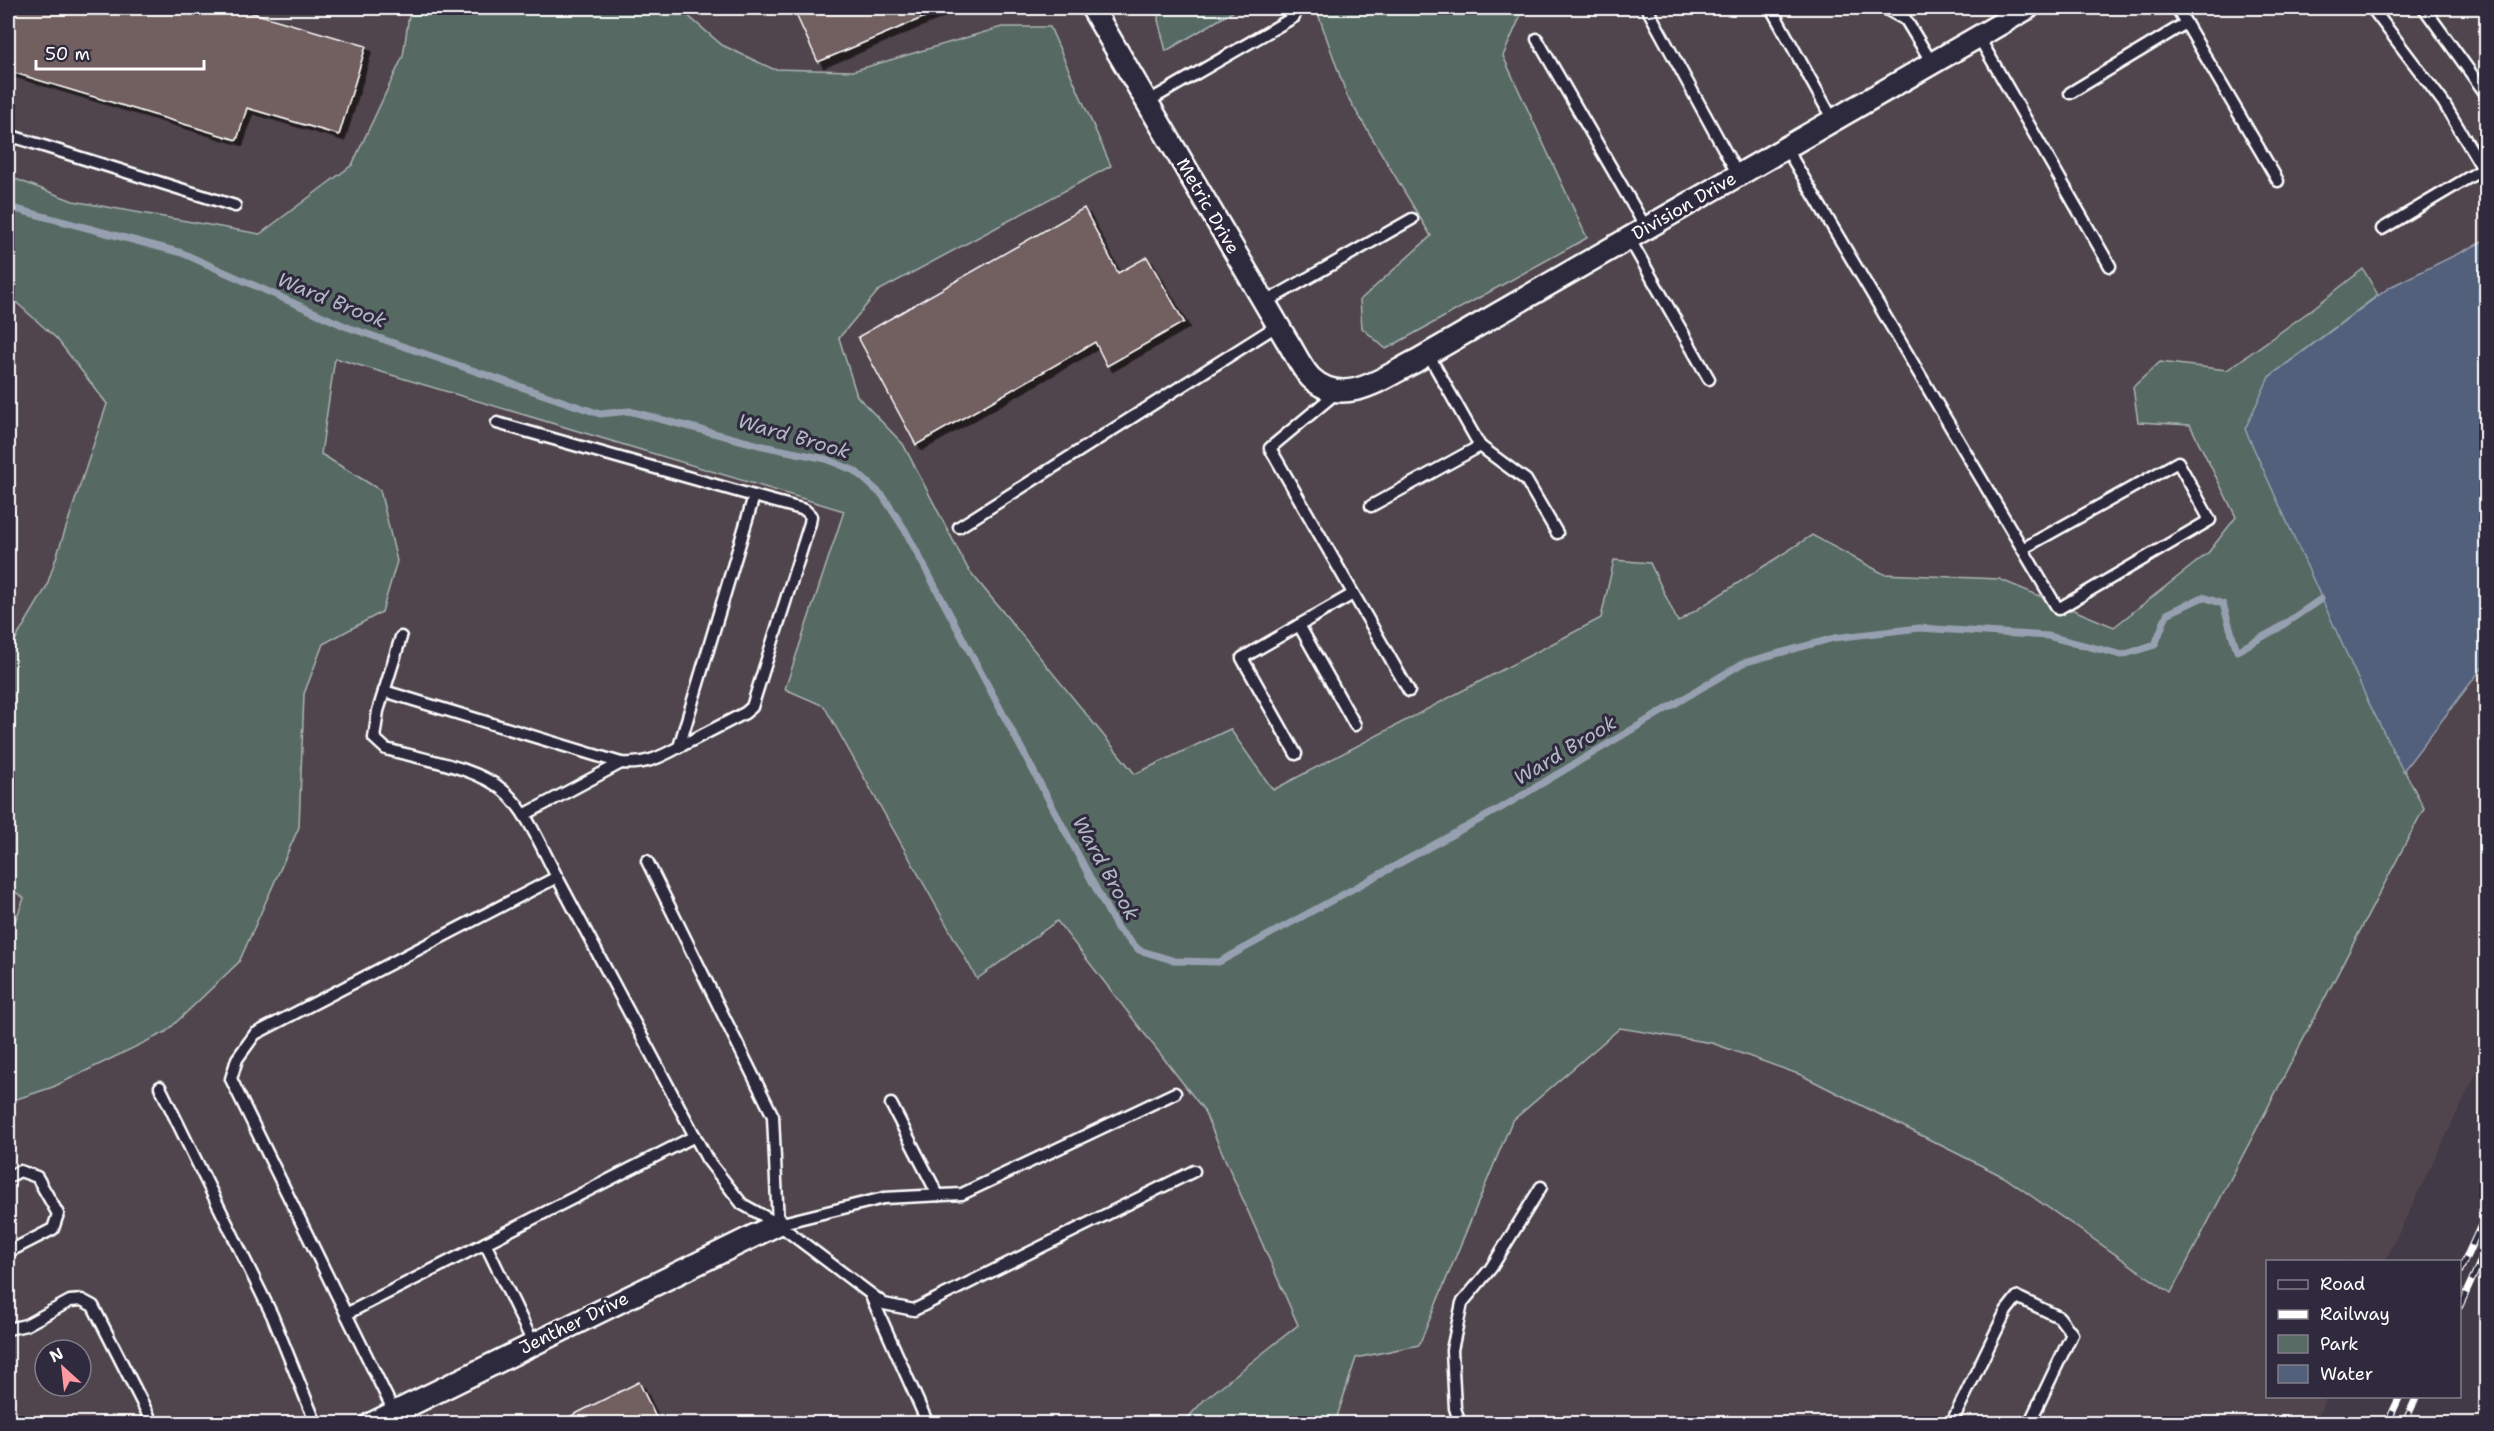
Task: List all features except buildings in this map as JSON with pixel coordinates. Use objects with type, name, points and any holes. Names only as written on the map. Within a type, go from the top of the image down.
[{"type":"street","name":"Metric Drive","points":[[1092,8],[1264,303],[1310,377],[1336,393]]},
{"type":"street","name":"Division Drive","points":[[1336,393],[1353,392],[1428,354],[2028,8]]},
{"type":"street","name":"Jenther Drive","points":[[370,1424],[397,1418],[532,1343],[778,1224]]},
{"type":"lane","points":[[1647,8],[1738,175]]},
{"type":"lane","points":[[1771,8],[1833,120]]},
{"type":"lane","points":[[1884,8],[1906,20],[1932,63]]},
{"type":"lane","points":[[2177,8],[2278,181]]},
{"type":"lane","points":[[2372,8],[2443,102],[2483,169],[2382,229]]},
{"type":"lane","points":[[2424,8],[2487,93]]},
{"type":"lane","points":[[1147,102],[1294,17]]},
{"type":"lane","points":[[2070,93],[2186,23]]},
{"type":"lane","points":[[1978,36],[2110,266]]},
{"type":"lane","points":[[1537,39],[1638,233],[1710,379]]},
{"type":"lane","points":[[8,135],[235,206]]},
{"type":"lane","points":[[1786,148],[2058,609],[2210,520],[2178,462],[2024,548]]},
{"type":"lane","points":[[1264,303],[1412,219]]},
{"type":"lane","points":[[959,527],[1278,325]]},
{"type":"lane","points":[[1428,354],[1480,446],[1526,480],[1557,533]]},
{"type":"lane","points":[[1336,393],[1270,448],[1409,691]]},
{"type":"lane","points":[[384,691],[621,763],[638,764],[657,759],[745,713],[752,707],[811,516],[805,510],[497,423]]},
{"type":"lane","points":[[1371,506],[1480,446]]},
{"type":"lane","points":[[679,747],[754,496]]},
{"type":"lane","points":[[1296,754],[1242,658],[1353,594]]},
{"type":"lane","points":[[1299,625],[1354,725]]},
{"type":"lane","points":[[401,637],[384,691],[374,738],[386,749],[485,778],[504,791],[524,815],[707,1158],[742,1204],[778,1224],[884,1304],[914,1310],[1194,1172]]},
{"type":"lane","points":[[524,815],[621,763]]},
{"type":"lane","points":[[647,861],[773,1116],[778,1224]]},
{"type":"lane","points":[[397,1418],[231,1079],[237,1059],[255,1034],[557,877]]},
{"type":"lane","points":[[160,1087],[272,1315],[316,1424]]},
{"type":"lane","points":[[778,1224],[884,1198],[962,1194],[1175,1094]]},
{"type":"lane","points":[[891,1104],[938,1195]]},
{"type":"lane","points":[[346,1314],[694,1136]]},
{"type":"lane","points":[[8,1177],[20,1171],[37,1176],[58,1214],[53,1229],[8,1252]]},
{"type":"lane","points":[[1460,1424],[1455,1408],[1452,1350],[1462,1303],[1491,1268],[1541,1187]]},
{"type":"lane","points":[[485,1243],[532,1343]]},
{"type":"lane","points":[[869,1293],[928,1424]]},
{"type":"lane","points":[[1951,1424],[2006,1311],[2017,1297],[2059,1317],[2072,1334],[2030,1424]]},
{"type":"lane","points":[[8,1329],[26,1324],[70,1301],[82,1300],[93,1306],[153,1424]]},
{"type":"shaded area","points":[[8,8],[2486,8],[2486,1053],[2385,1260],[2266,1260],[2266,1398],[2326,1398],[2315,1423],[8,1423]]},
{"type":"green space","points":[[410,8],[679,8],[722,45],[773,69],[853,71],[1002,27],[1050,27],[1111,166],[878,291],[839,338],[857,396],[903,444],[968,569],[1135,774],[1230,729],[1273,790],[1601,618],[1614,560],[1650,563],[1678,622],[1812,535],[1884,574],[1999,579],[2114,627],[2208,553],[2236,517],[2190,425],[2138,422],[2133,387],[2160,362],[2227,370],[2307,313],[2363,269],[2378,295],[2269,377],[2367,699],[2424,808],[2171,1293],[2004,1177],[1801,1075],[1712,1043],[1620,1028],[1512,1121],[1419,1345],[1356,1358],[1335,1423],[1183,1423],[1204,1400],[1298,1325],[1203,1109],[1057,921],[977,979],[824,706],[785,689],[844,511],[335,358],[321,454],[380,490],[397,561],[382,612],[323,644],[304,694],[299,827],[239,962],[166,1032],[53,1087],[8,1102],[8,940],[24,898],[8,887],[8,652],[46,588],[107,404],[57,339],[8,295],[8,176],[73,201],[260,234],[352,165],[403,56]]},
{"type":"green space","points":[[1159,8],[1239,8],[1166,51],[1158,20]]},
{"type":"green space","points":[[1316,8],[1524,8],[1503,56],[1587,238],[1386,349],[1362,328],[1360,300],[1431,236],[1347,96]]},
{"type":"water","points":[[2486,240],[2486,663],[2403,771],[2367,699],[2245,429],[2269,377],[2390,287]]},
{"type":"waterway","name":"Ward Brook","points":[[8,207],[182,253],[347,327],[600,414],[629,411],[763,446],[826,459],[855,471],[883,496],[905,530],[1117,928],[1139,950],[1175,961],[1219,962],[1501,808],[1743,663],[1834,638],[1919,628],[2048,636],[2122,655],[2155,645],[2167,614],[2203,597],[2223,604],[2237,651],[2277,629],[2321,599]]},
{"type":"railway","points":[[2461,1269],[2486,1214]]},
{"type":"railway","points":[[2461,1304],[2486,1249]]},
{"type":"railway","points":[[2387,1424],[2399,1398]]},
{"type":"railway","points":[[2404,1424],[2416,1398]]}]
